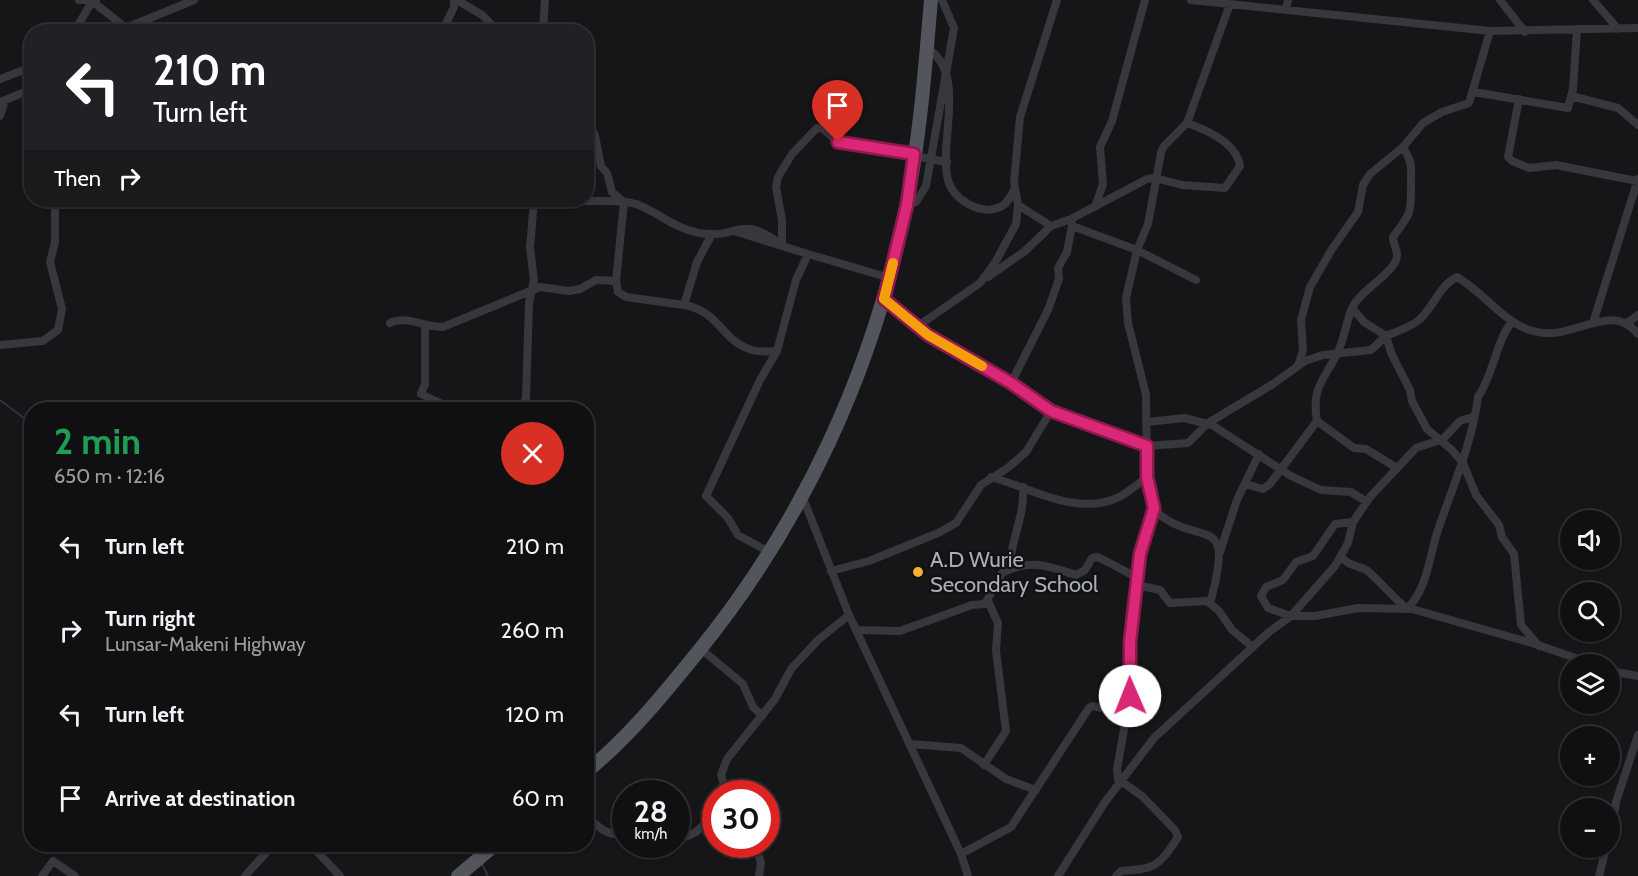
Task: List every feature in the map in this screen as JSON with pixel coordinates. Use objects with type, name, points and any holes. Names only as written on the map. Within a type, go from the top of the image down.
[{"type":"main road","points":[[594,765],[634,728],[701,649],[739,598],[803,498],[844,412],[884,299],[907,205],[932,0]]},
{"type":"main road","points":[[463,872],[487,852]]},
{"type":"street","points":[[79,0],[97,0]]},
{"type":"street","points":[[92,0],[121,24]]},
{"type":"street","points":[[78,24],[92,0]]},
{"type":"street","points":[[136,24],[194,0]]},
{"type":"street","points":[[446,24],[455,0],[482,15],[491,24]]},
{"type":"street","points":[[543,24],[544,0]]},
{"type":"street","points":[[907,205],[921,197],[926,186],[929,159],[946,79],[954,24],[942,0]]},
{"type":"street","points":[[980,283],[1007,241],[1018,216],[1014,189],[1020,117],[1057,0]]},
{"type":"street","points":[[1095,207],[1103,184],[1100,147],[1112,121],[1145,0]]},
{"type":"street","points":[[1191,0],[1490,31],[1638,28]]},
{"type":"street","points":[[1286,10],[1288,0]]},
{"type":"street","points":[[1500,0],[1525,32]]},
{"type":"street","points":[[1593,0],[1618,29]]},
{"type":"street","points":[[1116,876],[1121,871],[1147,869],[1163,861],[1179,837],[1142,796],[1120,781],[1117,769],[1127,713],[1130,642],[1140,554],[1153,509],[1147,477],[1146,396],[1128,323],[1126,298],[1137,250],[1148,224],[1155,178],[1164,146],[1187,123],[1230,4]]},
{"type":"street","points":[[1474,92],[1568,108],[1576,62],[1577,30]]},
{"type":"street","points":[[1298,366],[1303,351],[1301,320],[1310,286],[1332,249],[1359,212],[1363,186],[1370,174],[1403,147],[1423,123],[1442,112],[1464,107],[1469,103],[1490,31]]},
{"type":"street","points":[[927,48],[934,52],[946,79],[950,110],[947,162],[948,179],[952,189],[960,199],[989,209],[1005,204],[1014,189]]},
{"type":"street","points":[[0,79],[24,70]]},
{"type":"street","points":[[0,116],[3,101],[24,92]]},
{"type":"street","points":[[1571,96],[1618,108],[1638,125]]},
{"type":"street","points":[[1519,99],[1508,148],[1510,160],[1529,168],[1556,165],[1638,180],[1593,323]]},
{"type":"street","points":[[918,326],[1025,251],[1051,226],[1071,223],[1140,182],[1155,178],[1182,185],[1225,188],[1237,173],[1239,159],[1228,145],[1187,123]]},
{"type":"street","points":[[782,245],[782,220],[776,187],[778,177],[792,154],[817,128],[822,128],[838,142],[914,154],[947,162]]},
{"type":"street","points":[[594,134],[601,166],[607,173],[612,192],[624,202]]},
{"type":"street","points":[[1397,468],[1366,449],[1354,448],[1317,421],[1314,406],[1316,392],[1337,354],[1352,308],[1365,289],[1373,286],[1396,263],[1398,256],[1393,237],[1405,222],[1413,203],[1413,166],[1403,147]]},
{"type":"street","points":[[594,201],[638,205],[686,230],[712,234],[749,227],[757,228],[782,245],[890,278]]},
{"type":"street","points":[[624,202],[616,281],[618,292],[626,297],[684,305],[708,312],[738,344],[748,349],[777,351]]},
{"type":"street","points":[[1018,205],[1051,226]]},
{"type":"street","points":[[0,345],[43,341],[58,330],[62,309],[50,262],[55,242],[55,207]]},
{"type":"street","points":[[523,402],[534,280],[530,248],[533,207]]},
{"type":"street","points":[[1071,223],[1137,250],[1197,279]]},
{"type":"street","points":[[1011,383],[1048,310],[1059,279],[1058,268],[1067,252],[1071,223]]},
{"type":"street","points":[[684,305],[697,262],[712,234]]},
{"type":"street","points":[[769,552],[738,535],[728,518],[706,496],[760,380],[777,351],[796,280],[808,254]]},
{"type":"street","points":[[884,299],[928,335],[1011,383],[1051,411],[1147,446],[1188,443],[1208,423],[1273,384],[1298,366],[1323,355],[1371,350],[1386,336],[1418,321],[1449,282],[1457,277],[1468,283],[1489,305],[1532,331],[1568,332],[1611,319],[1627,323],[1638,334]]},
{"type":"street","points":[[390,323],[401,319],[425,326],[451,324],[465,316],[545,286],[568,291],[580,290],[596,280],[616,281]]},
{"type":"street","points":[[1352,308],[1372,329],[1386,336],[1392,356],[1427,429],[1452,450],[1463,464],[1476,495],[1499,525],[1502,537],[1514,554],[1521,625],[1539,646]]},
{"type":"street","points":[[1627,323],[1638,315]]},
{"type":"street","points":[[1407,609],[1419,595],[1437,533],[1463,464],[1473,417],[1502,335],[1512,321]]},
{"type":"street","points":[[425,326],[425,384],[421,394],[438,402]]},
{"type":"street","points":[[831,571],[869,561],[948,528],[965,512],[981,485],[1009,467],[1026,452],[1051,411]]},
{"type":"street","points":[[1058,876],[1120,781],[1163,729],[1253,647],[1291,616],[1341,556],[1348,543],[1353,522],[1397,468],[1416,448],[1439,441],[1460,421],[1473,417]]},
{"type":"street","points":[[1148,422],[1184,418],[1208,423],[1281,470],[1317,489],[1351,492],[1367,502]]},
{"type":"street","points":[[1245,484],[1263,489],[1281,470],[1317,421]]},
{"type":"street","points":[[1210,603],[1219,569],[1220,552],[1245,484],[1259,454]]},
{"type":"street","points":[[991,477],[1076,504],[1120,496],[1147,477]]},
{"type":"street","points":[[1009,569],[1012,539],[1024,507],[1023,487]]},
{"type":"street","points":[[803,498],[849,615],[961,854],[968,876]]},
{"type":"street","points":[[1153,509],[1170,521],[1210,536],[1216,541],[1220,552]]},
{"type":"street","points":[[1353,522],[1335,524],[1313,556],[1296,562],[1283,580],[1266,587],[1263,592],[1263,601],[1268,608],[1291,616],[1315,616],[1358,608],[1407,609],[1563,654]]},
{"type":"street","points":[[1341,556],[1346,563],[1369,573],[1407,609]]},
{"type":"street","points":[[856,630],[900,631],[972,605],[985,604],[996,579],[1009,569],[1028,563],[1043,563],[1077,575],[1085,570],[1092,558],[1098,557],[1138,582],[1160,590],[1170,603],[1195,600],[1210,603],[1232,630],[1253,647]]},
{"type":"street","points":[[984,765],[1006,731],[996,651],[998,623],[988,601]]},
{"type":"street","points":[[721,780],[723,768],[775,699],[791,669],[818,639],[849,615]]},
{"type":"street","points":[[701,649],[743,684],[753,707],[762,716]]},
{"type":"street","points":[[1620,673],[1638,676]]},
{"type":"street","points":[[961,854],[1011,827],[1089,708],[1092,706],[1127,713]]},
{"type":"street","points":[[1617,798],[1638,735]]},
{"type":"street","points":[[910,744],[947,745],[961,748],[1006,779],[1036,790]]},
{"type":"street","points":[[594,823],[612,834]]},
{"type":"street","points":[[690,835],[702,825]]},
{"type":"street","points":[[245,876],[267,852]]},
{"type":"street","points":[[318,852],[340,876]]},
{"type":"street","points":[[759,858],[759,876]]},
{"type":"street","points":[[1599,876],[1604,858]]},
{"type":"street","points":[[42,876],[53,861],[75,876]]},
{"type":"waterway","points":[[0,400],[24,418]]},
{"type":"waterway","points":[[482,864],[488,876]]},
{"type":"slow traffic","points":[[893,263],[884,299],[928,335],[982,366]]},
{"type":"place","name":"A.D Wurie Secondary School","points":[[918,572]]},
{"type":"route","points":[[838,142],[914,154],[907,205],[884,299],[928,335],[1011,383],[1051,411],[1147,446],[1147,477],[1154,508],[1140,554],[1130,642],[1130,696]]}]
